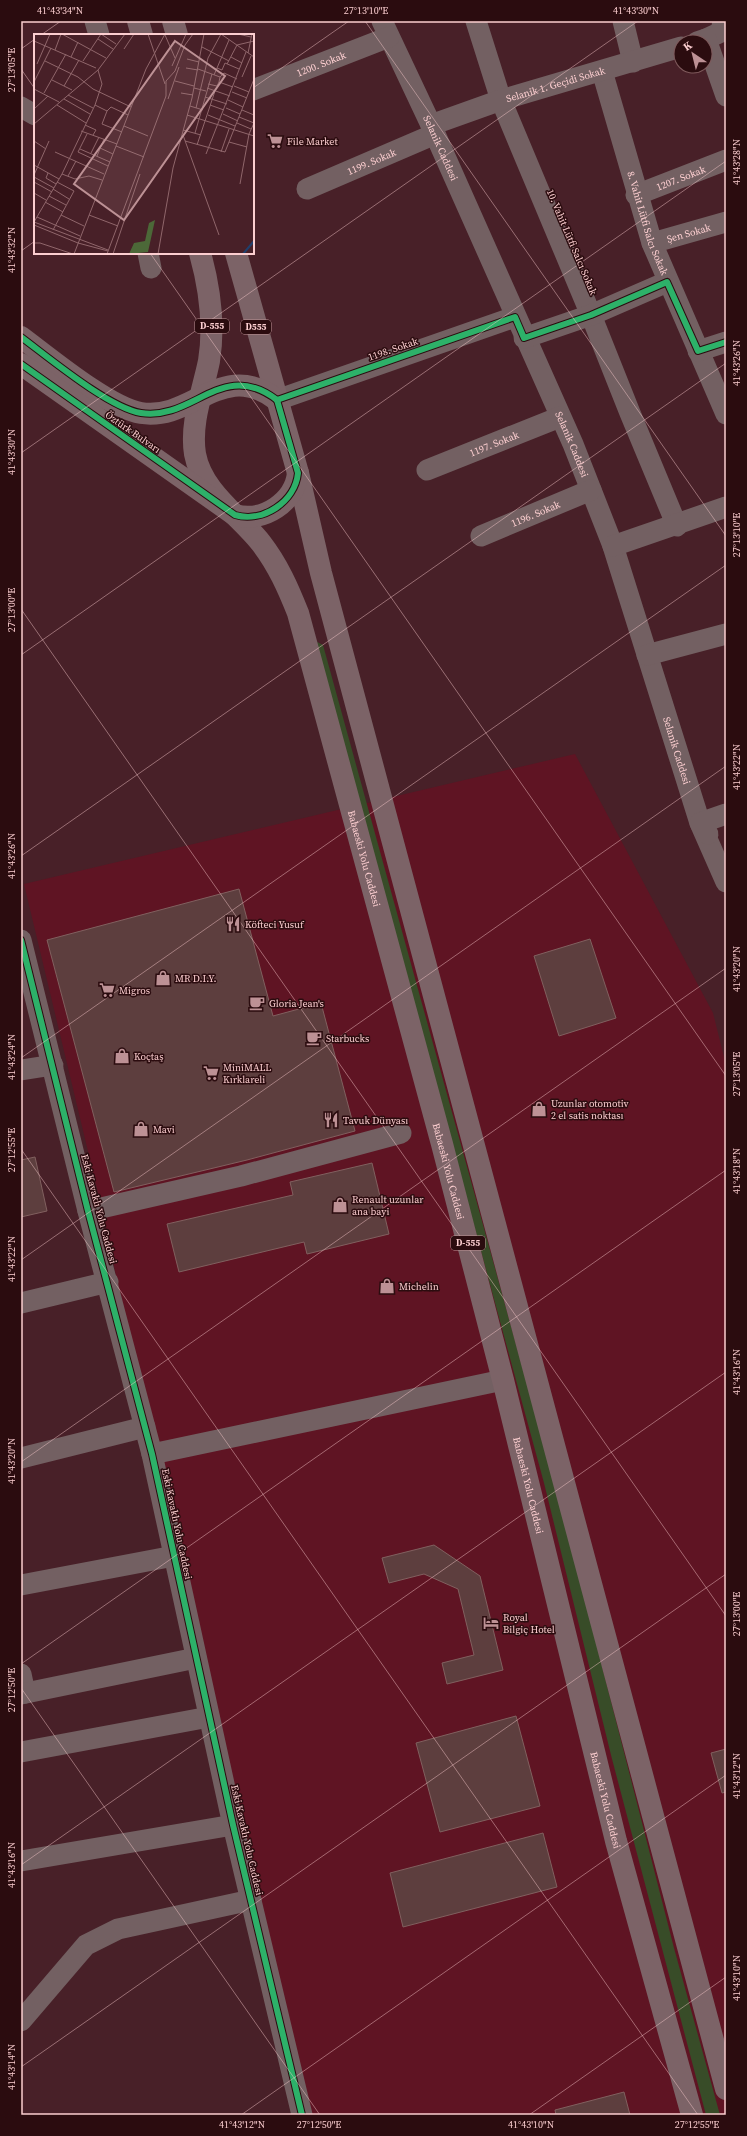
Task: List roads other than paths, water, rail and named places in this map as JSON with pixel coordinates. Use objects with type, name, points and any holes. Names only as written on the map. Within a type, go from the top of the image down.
[{"type":"highway","points":[[138,21],[142,34]]},
{"type":"highway","points":[[173,21],[177,34]]},
{"type":"highway","name":"Babaeski Yolu Caddesi","points":[[200,254],[213,320],[209,362],[200,398],[194,437],[195,454],[201,472],[209,486],[261,543],[276,564],[298,613],[440,1136],[503,1380],[616,1841],[692,2115]]},
{"type":"highway","name":"D555","points":[[236,254],[277,400]]},
{"type":"highway","name":"Öztürk Bulvarı","points":[[21,336],[86,384],[106,397],[138,413],[152,414],[166,412],[200,398]]},
{"type":"highway","name":"Öztürk Bulvarı","points":[[21,364],[235,515]]},
{"type":"highway","points":[[200,398],[223,387],[236,386],[258,389],[277,400]]},
{"type":"highway","name":"D-555","points":[[277,400],[298,473],[323,580],[726,2089]]},
{"type":"highway","points":[[235,515],[245,518],[256,517],[278,506],[293,491],[297,482],[298,473]]},
{"type":"street","points":[[95,21],[99,34]]},
{"type":"street","name":"10. Vahit Lütfi Salcı Sokak","points":[[476,21],[501,100],[592,315],[630,413],[677,526]]},
{"type":"street","points":[[623,21],[633,62]]},
{"type":"street","points":[[713,36],[721,32],[723,21]]},
{"type":"street","name":"1200. Sokak","points":[[254,90],[385,29]]},
{"type":"street","name":"Selanik Caddesi","points":[[385,29],[433,130],[591,490],[613,546],[700,823],[726,882]]},
{"type":"street","name":"Selanik 1. Geçidi Sokak","points":[[433,130],[501,100],[673,50]]},
{"type":"street","points":[[713,67],[726,96]]},
{"type":"street","name":"8. Vahit Lütfi Salcı Sokak","points":[[602,71],[636,195],[652,242],[667,282],[726,414]]},
{"type":"street","points":[[21,107],[34,114]]},
{"type":"street","name":"1199. Sokak","points":[[307,189],[433,130]]},
{"type":"street","name":"1207. Sokak","points":[[636,195],[726,160]]},
{"type":"street","name":"Şen Sokak","points":[[652,242],[726,222]]},
{"type":"street","points":[[524,338],[592,315],[667,282]]},
{"type":"street","name":"1198. Sokak","points":[[277,400],[515,317]]},
{"type":"street","points":[[698,351],[726,342]]},
{"type":"street","name":"1197. Sokak","points":[[427,470],[560,417]]},
{"type":"street","name":"1196. Sokak","points":[[481,536],[591,490]]},
{"type":"street","points":[[613,546],[677,526],[726,507]]},
{"type":"street","points":[[647,655],[726,634]]},
{"type":"street","points":[[726,814],[700,823],[726,857]]},
{"type":"street","name":"Eski Kavaklı Yolu Caddesi","points":[[21,940],[24,967],[53,1065],[88,1211],[108,1282],[152,1454],[233,1825],[302,2115]]},
{"type":"street","points":[[21,1070],[53,1065]]},
{"type":"street","points":[[88,1211],[241,1176],[401,1134]]},
{"type":"street","points":[[21,1303],[108,1282]]},
{"type":"street","points":[[152,1454],[503,1380]]},
{"type":"street","points":[[21,1458],[145,1427]]},
{"type":"street","points":[[21,1585],[174,1556]]},
{"type":"street","points":[[22,1687],[196,1658]]},
{"type":"street","points":[[21,1752],[209,1717]]},
{"type":"street","points":[[21,1861],[233,1825]]},
{"type":"street","points":[[21,2021],[86,1945],[118,1929],[251,1900]]},
{"type":"place","name":"File Market","points":[[275,141]]},
{"type":"place","name":"Köfteci Yusuf","points":[[233,924]]},
{"type":"place","name":"MR D.I.Y.","points":[[163,978]]},
{"type":"place","name":"Migros","points":[[107,990]]},
{"type":"place","name":"Gloria Jean's","points":[[257,1003]]},
{"type":"place","name":"Starbucks","points":[[314,1038]]},
{"type":"place","name":"Koçtaş","points":[[122,1056]]},
{"type":"place","name":"MiniMALL Kırklareli","points":[[211,1073]]},
{"type":"place","name":"Uzunlar otomotiv 2 el satis noktası","points":[[539,1109]]},
{"type":"place","name":"Tavuk Dünyası","points":[[331,1120]]},
{"type":"place","name":"Mavi","points":[[141,1129]]},
{"type":"place","name":"Renault uzunlar ana bayi","points":[[340,1205]]},
{"type":"place","name":"Michelin","points":[[387,1286]]},
{"type":"place","name":"Royal Bilgiç Hotel","points":[[491,1623]]}]
